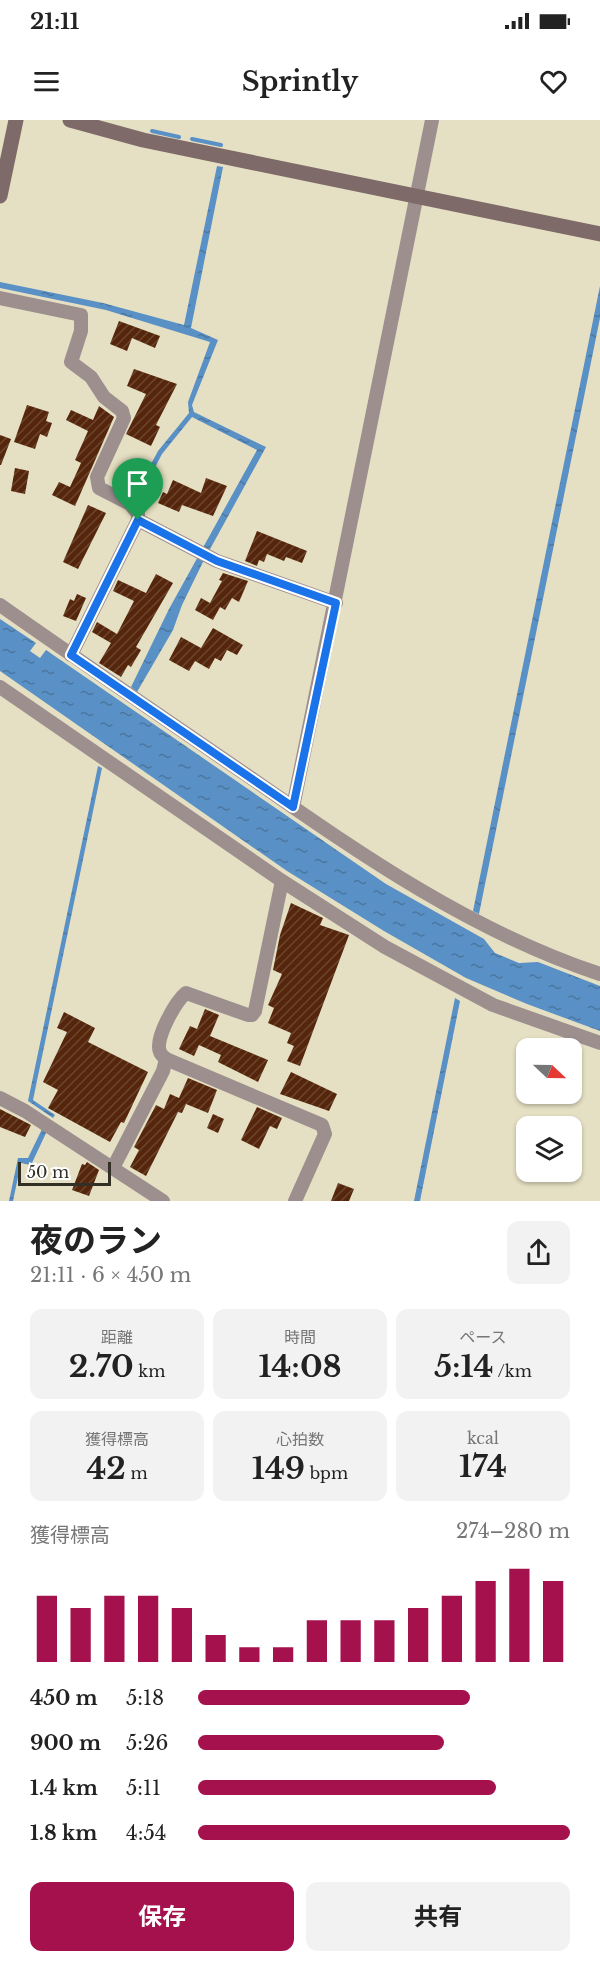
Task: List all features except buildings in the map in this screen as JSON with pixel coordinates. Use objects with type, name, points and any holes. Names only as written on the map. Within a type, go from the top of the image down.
[{"type":"street","points":[[0,196],[16,120]]},
{"type":"street","points":[[70,120],[143,140],[600,234]]},
{"type":"street","points":[[293,807],[432,120]]},
{"type":"street","points":[[0,298],[81,315],[81,331],[71,362],[91,377],[104,397],[122,411],[124,418],[97,477],[97,483],[99,488],[130,504],[138,514],[138,520],[71,655]]},
{"type":"street","points":[[138,520],[204,554],[336,603]]},
{"type":"street","points":[[0,605],[367,857],[467,917],[529,947],[600,975]]},
{"type":"street","points":[[0,687],[282,881],[385,947],[493,1005],[600,1043]]},
{"type":"street","points":[[282,881],[252,1015],[186,993],[176,1000],[159,1043],[160,1052],[166,1059],[322,1125],[325,1134],[295,1201]]},
{"type":"street","points":[[114,1166],[166,1059]]},
{"type":"street","points":[[0,1098],[25,1110],[114,1166],[163,1201]]},
{"type":"water","points":[[217,166],[223,167],[191,328],[218,340],[192,405],[194,412],[266,447],[203,562],[182,605],[173,630],[137,692],[131,687],[169,609],[257,450],[192,417],[162,454],[138,500],[133,498],[158,451],[189,413],[188,402],[210,342],[106,310],[0,288],[0,282],[103,303],[184,325]]},
{"type":"water","points":[[600,286],[600,318],[479,914],[473,911]]},
{"type":"water","points":[[0,619],[36,643],[30,651],[40,658],[46,650],[386,884],[484,939],[495,953],[519,963],[538,962],[600,986],[600,1031],[466,978],[287,871],[0,671]]},
{"type":"water","points":[[98,766],[102,768],[33,1100],[55,1115],[53,1118],[28,1101]]},
{"type":"water","points":[[455,998],[460,1001],[420,1201],[414,1201]]},
{"type":"water","points":[[42,1129],[47,1131],[31,1165],[21,1163],[13,1201],[9,1201],[18,1158],[28,1158]]},
{"type":"waterway","points":[[152,131],[179,137]]},
{"type":"waterway","points":[[192,139],[221,145]]},
{"type":"route","points":[[138,520],[217,561],[336,603],[293,807],[71,655],[134,534],[138,520]]}]
